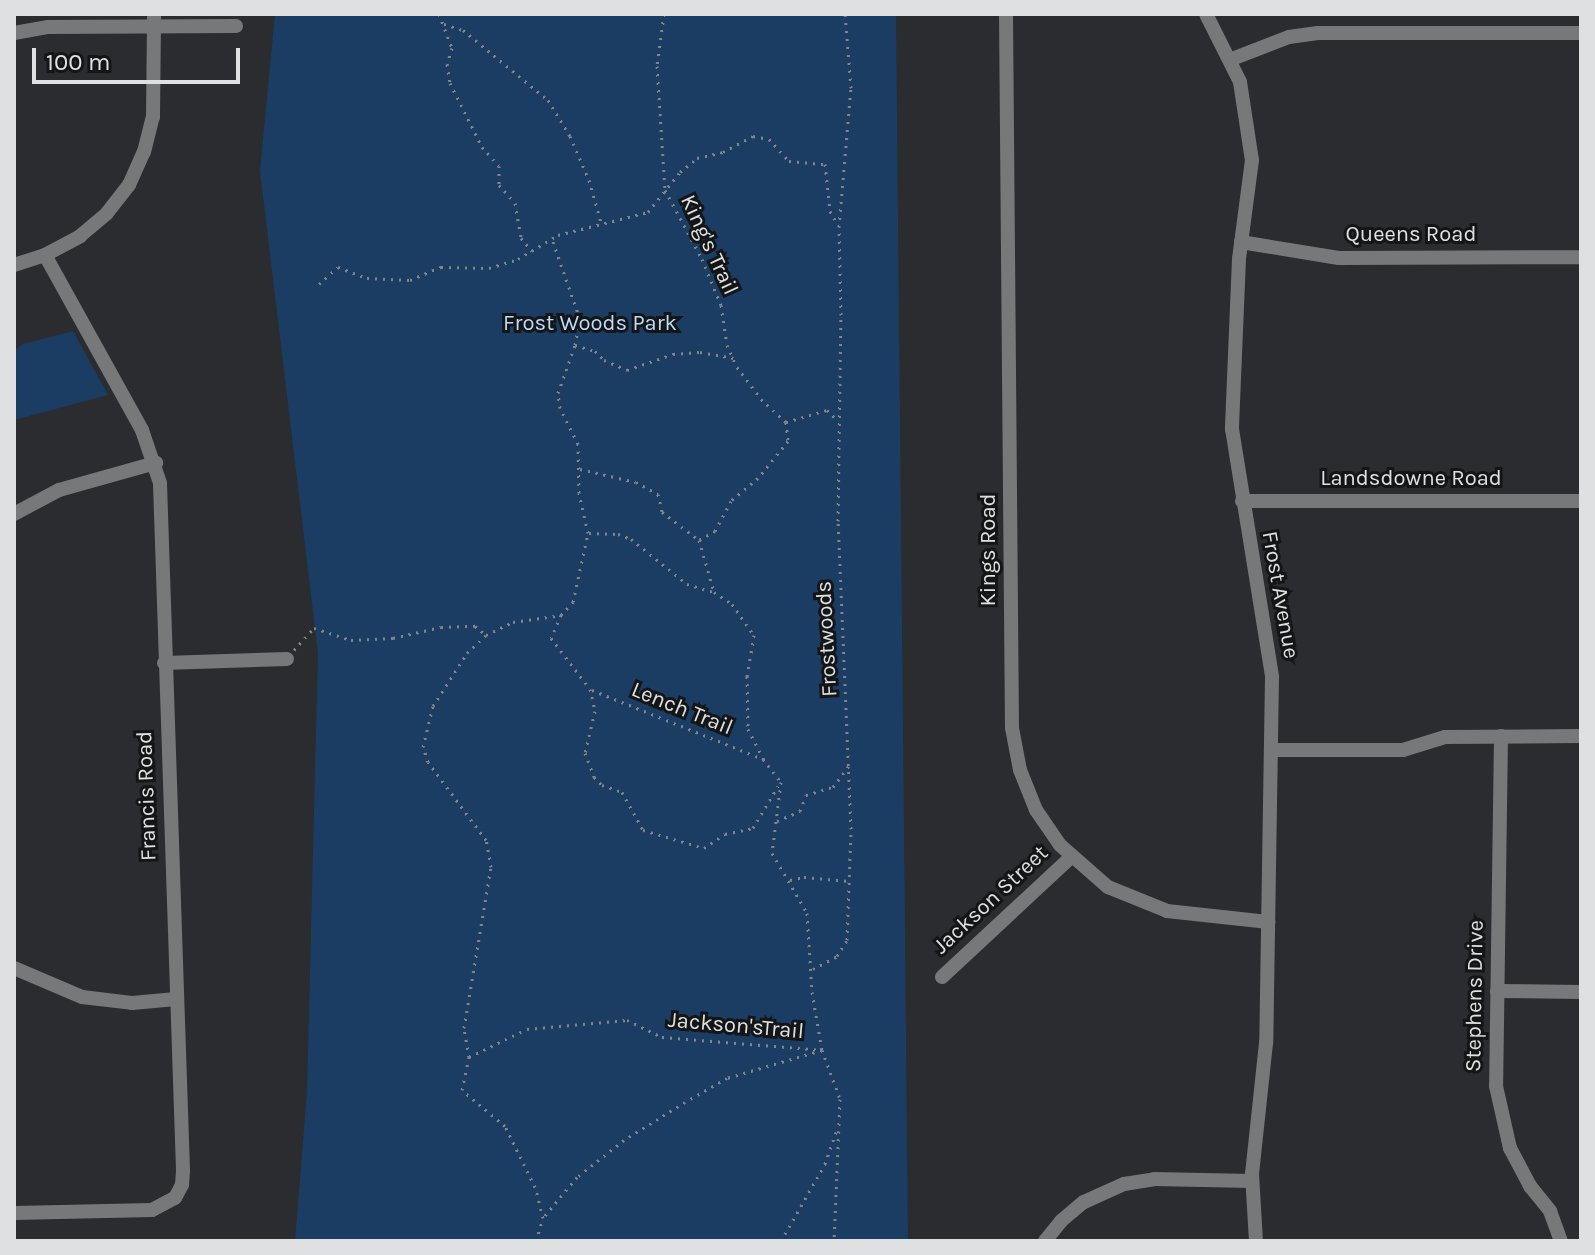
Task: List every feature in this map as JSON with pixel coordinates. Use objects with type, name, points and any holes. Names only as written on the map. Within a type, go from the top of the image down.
[{"type":"street","name":"Kings Road","points":[[1006,14],[1012,728],[1027,790],[1047,828],[1071,857],[1108,887],[1146,905],[1195,916],[1268,922]]},
{"type":"street","name":"Frost Avenue","points":[[1206,14],[1232,59],[1250,133],[1249,193],[1241,242],[1232,429],[1242,501],[1269,639],[1271,750],[1266,1043],[1252,1181],[1256,1241]]},
{"type":"street","points":[[14,265],[45,255],[80,236],[119,199],[138,169],[153,117],[154,20]]},
{"type":"street","points":[[14,33],[48,27],[154,20],[236,26]]},
{"type":"street","points":[[1232,59],[1289,37],[1318,33],[1581,33]]},
{"type":"street","name":"Queens Road","points":[[1241,242],[1339,258],[1581,257]]},
{"type":"street","name":"Francis Road","points":[[14,1213],[140,1212],[163,1206],[175,1198],[182,1185],[183,1170],[164,663],[162,502],[156,463],[142,430],[45,255]]},
{"type":"street","points":[[14,514],[59,490],[156,463]]},
{"type":"street","name":"Landsdowne Road","points":[[1242,501],[1581,501]]},
{"type":"street","points":[[164,663],[287,659]]},
{"type":"street","name":"Stephens Drive","points":[[1501,736],[1496,1086],[1504,1128],[1519,1167],[1550,1211],[1561,1241]]},
{"type":"street","points":[[1271,750],[1403,750],[1445,737],[1581,736]]},
{"type":"street","name":"Jackson Street","points":[[942,977],[1071,857]]},
{"type":"street","points":[[14,968],[58,990],[107,1001],[157,1003],[176,999]]},
{"type":"street","points":[[1497,991],[1581,992]]},
{"type":"street","points":[[1045,1241],[1072,1211],[1097,1195],[1124,1184],[1154,1179],[1252,1181]]},
{"type":"path","points":[[439,14],[452,48],[447,64],[450,83],[482,147],[499,166],[499,185],[515,203],[521,238],[532,251]]},
{"type":"path","name":"King's Trail","points":[[664,14],[657,66],[657,95],[665,190],[721,305],[727,345],[733,358],[761,399],[786,422]]},
{"type":"path","name":"Frostwoods","points":[[813,969],[837,956],[847,940],[849,881],[849,766],[841,630],[838,421],[841,315],[839,227],[851,88],[845,14]]},
{"type":"path","points":[[444,24],[463,30],[548,100],[570,136],[589,180],[601,224]]},
{"type":"path","points":[[319,284],[338,267],[367,278],[410,280],[441,267],[489,268],[518,259],[552,239],[648,212],[697,158],[723,152],[753,136],[769,139],[789,161],[825,164],[830,211],[839,227]]},
{"type":"path","points":[[552,239],[580,319],[575,345],[558,393],[560,408],[578,444],[579,493],[588,533],[573,602],[561,615],[551,638],[590,689],[595,711],[585,753],[594,777],[602,785],[622,792],[643,830],[704,848],[725,834],[753,828],[781,782]]},
{"type":"path","points":[[575,345],[595,351],[604,360],[627,370],[673,354],[700,352],[733,358]]},
{"type":"path","points":[[699,540],[715,531],[731,501],[758,478],[788,441],[786,422],[827,410],[838,421]]},
{"type":"path","points":[[579,469],[636,482],[658,494],[662,512],[699,540],[714,592]]},
{"type":"path","points":[[588,533],[618,534],[631,539],[687,584],[714,592],[732,604],[754,635],[747,676],[748,729],[763,759],[781,782],[772,853],[807,913],[813,969],[812,992],[822,1050],[840,1099],[834,1173],[834,1241]]},
{"type":"path","points":[[536,1241],[543,1218],[535,1187],[505,1126],[462,1090],[469,1057],[464,1028],[491,867],[486,840],[436,768],[428,762],[423,747],[433,706],[450,674],[486,635],[513,622],[561,615]]},
{"type":"path","points":[[287,659],[314,628],[351,640],[393,638],[441,627],[475,626],[486,635]]},
{"type":"path","name":"Lench Trail","points":[[590,689],[763,759]]},
{"type":"path","points":[[776,821],[800,811],[806,795],[833,787],[849,766]]},
{"type":"path","points":[[788,881],[804,877],[849,881]]},
{"type":"path","name":"Jackson'sTrail","points":[[469,1057],[527,1029],[627,1020],[662,1037],[822,1050]]},
{"type":"path","name":"Jackson'sTrail","points":[[543,1218],[577,1177],[624,1140],[685,1102],[727,1078],[822,1050]]},
{"type":"path","points":[[781,1241],[825,1164],[839,1124]]},
{"type":"green space","name":"Frost Woods Park","points":[[275,14],[896,14],[908,1241],[295,1241],[307,1092],[318,653],[260,171]]},
{"type":"green space","points":[[73,331],[108,395],[14,420],[14,350],[23,344]]}]
